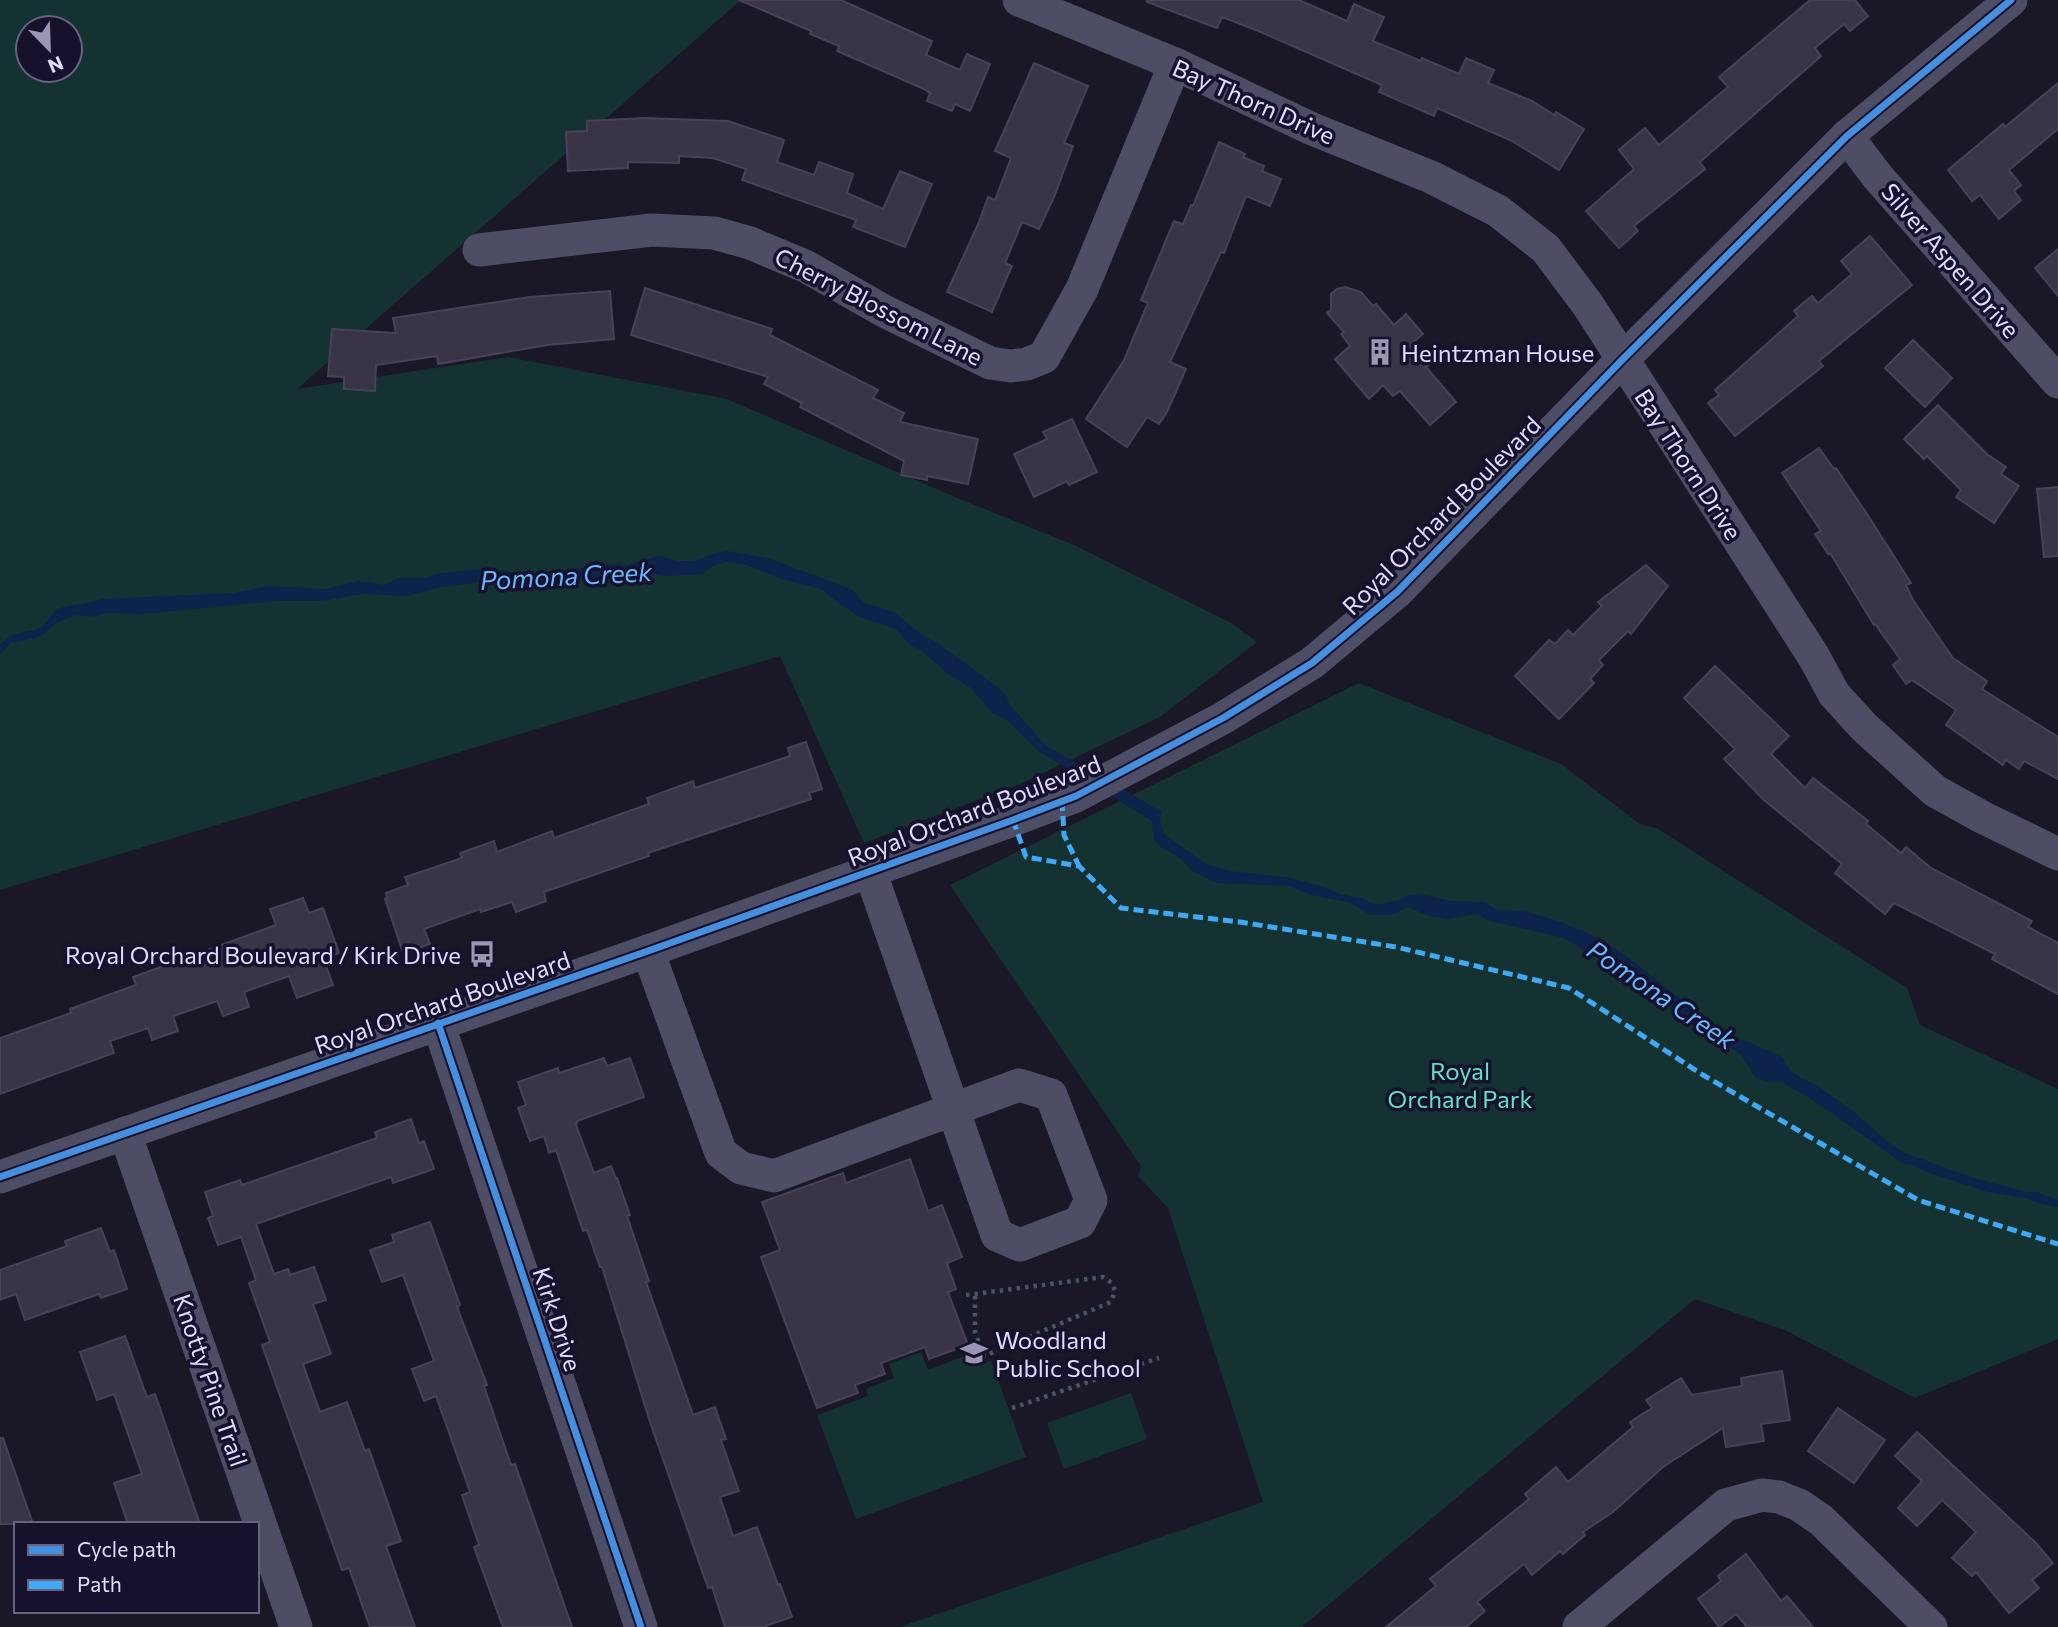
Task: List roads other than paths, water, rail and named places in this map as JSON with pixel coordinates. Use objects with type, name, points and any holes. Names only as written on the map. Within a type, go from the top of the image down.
[{"type":"street","name":"Bay Thorn Drive","points":[[1019,0],[1078,12],[1175,64],[1310,128],[1431,177],[1498,211],[1546,249],[1588,305],[1814,657],[1834,694],[1864,727],[1935,791],[2058,854]]},
{"type":"street","name":"Royal Orchard Boulevard","points":[[0,1177],[648,951],[1076,796],[1223,718],[1312,663],[1398,591],[1622,360],[1847,136],[2011,0]]},
{"type":"street","name":"Cherry Blossom Lane","points":[[479,250],[652,230],[714,233],[750,243],[805,266],[884,312],[990,363],[1011,366],[1027,364],[1044,357],[1082,289],[1175,64]]},
{"type":"street","name":"Silver Aspen Drive","points":[[1847,136],[1877,176],[2058,382]]},
{"type":"street","points":[[648,951],[721,1153],[741,1168],[774,1176],[954,1109],[1019,1085],[1051,1095],[1091,1200],[1080,1222],[1020,1245],[998,1235],[954,1109],[870,871]]},
{"type":"street","name":"Kirk Drive","points":[[438,1023],[641,1627]]},
{"type":"street","name":"Knotty Pine Trail","points":[[125,1133],[296,1627]]},
{"type":"street","points":[[1579,1627],[1726,1506],[1762,1495],[1779,1497],[1798,1505],[1821,1520],[1931,1627]]},
{"type":"water","name":"Pomona Creek","points":[[727,551],[768,558],[853,590],[864,603],[894,612],[999,688],[1045,745],[1162,812],[1160,820],[1164,834],[1206,864],[1229,871],[1287,877],[1325,887],[1339,894],[1362,898],[1375,905],[1420,894],[1452,901],[1485,902],[1497,910],[1525,911],[1561,922],[1597,937],[1626,956],[1703,1014],[1718,1029],[1728,1030],[1735,1039],[1782,1057],[1791,1071],[1815,1084],[1854,1112],[1889,1143],[1905,1153],[1974,1178],[2026,1192],[2037,1192],[2058,1200],[2058,1207],[1988,1192],[1904,1164],[1782,1081],[1757,1079],[1740,1054],[1688,1018],[1679,1015],[1647,985],[1598,954],[1584,950],[1564,938],[1490,921],[1476,914],[1448,919],[1429,916],[1408,907],[1391,915],[1370,915],[1351,903],[1312,895],[1288,886],[1217,883],[1194,872],[1180,858],[1154,840],[1152,821],[1037,750],[1007,720],[991,712],[971,688],[947,673],[921,650],[911,646],[896,629],[862,618],[821,589],[785,580],[746,565],[726,562],[711,567],[702,574],[663,576],[643,573],[603,579],[561,579],[528,583],[482,582],[441,587],[408,596],[363,594],[323,601],[277,601],[141,614],[107,613],[95,617],[75,615],[59,622],[39,637],[11,643],[0,654],[0,645],[6,639],[41,627],[56,610],[101,599],[233,593],[268,586],[324,589],[359,581],[384,585],[399,578],[424,578],[440,573],[486,569],[526,574],[546,573],[610,564],[627,565],[659,556],[678,561],[694,561]]},
{"type":"place","name":"Heintzman House","points":[[1380,352]]},
{"type":"place","name":"Royal Orchard Boulevard / Kirk Drive","points":[[482,954]]},
{"type":"place","name":"Woodland Public School","points":[[974,1353]]},
{"type":"park label","name":"Royal Orchard Park","points":[[1460,1084]]}]
